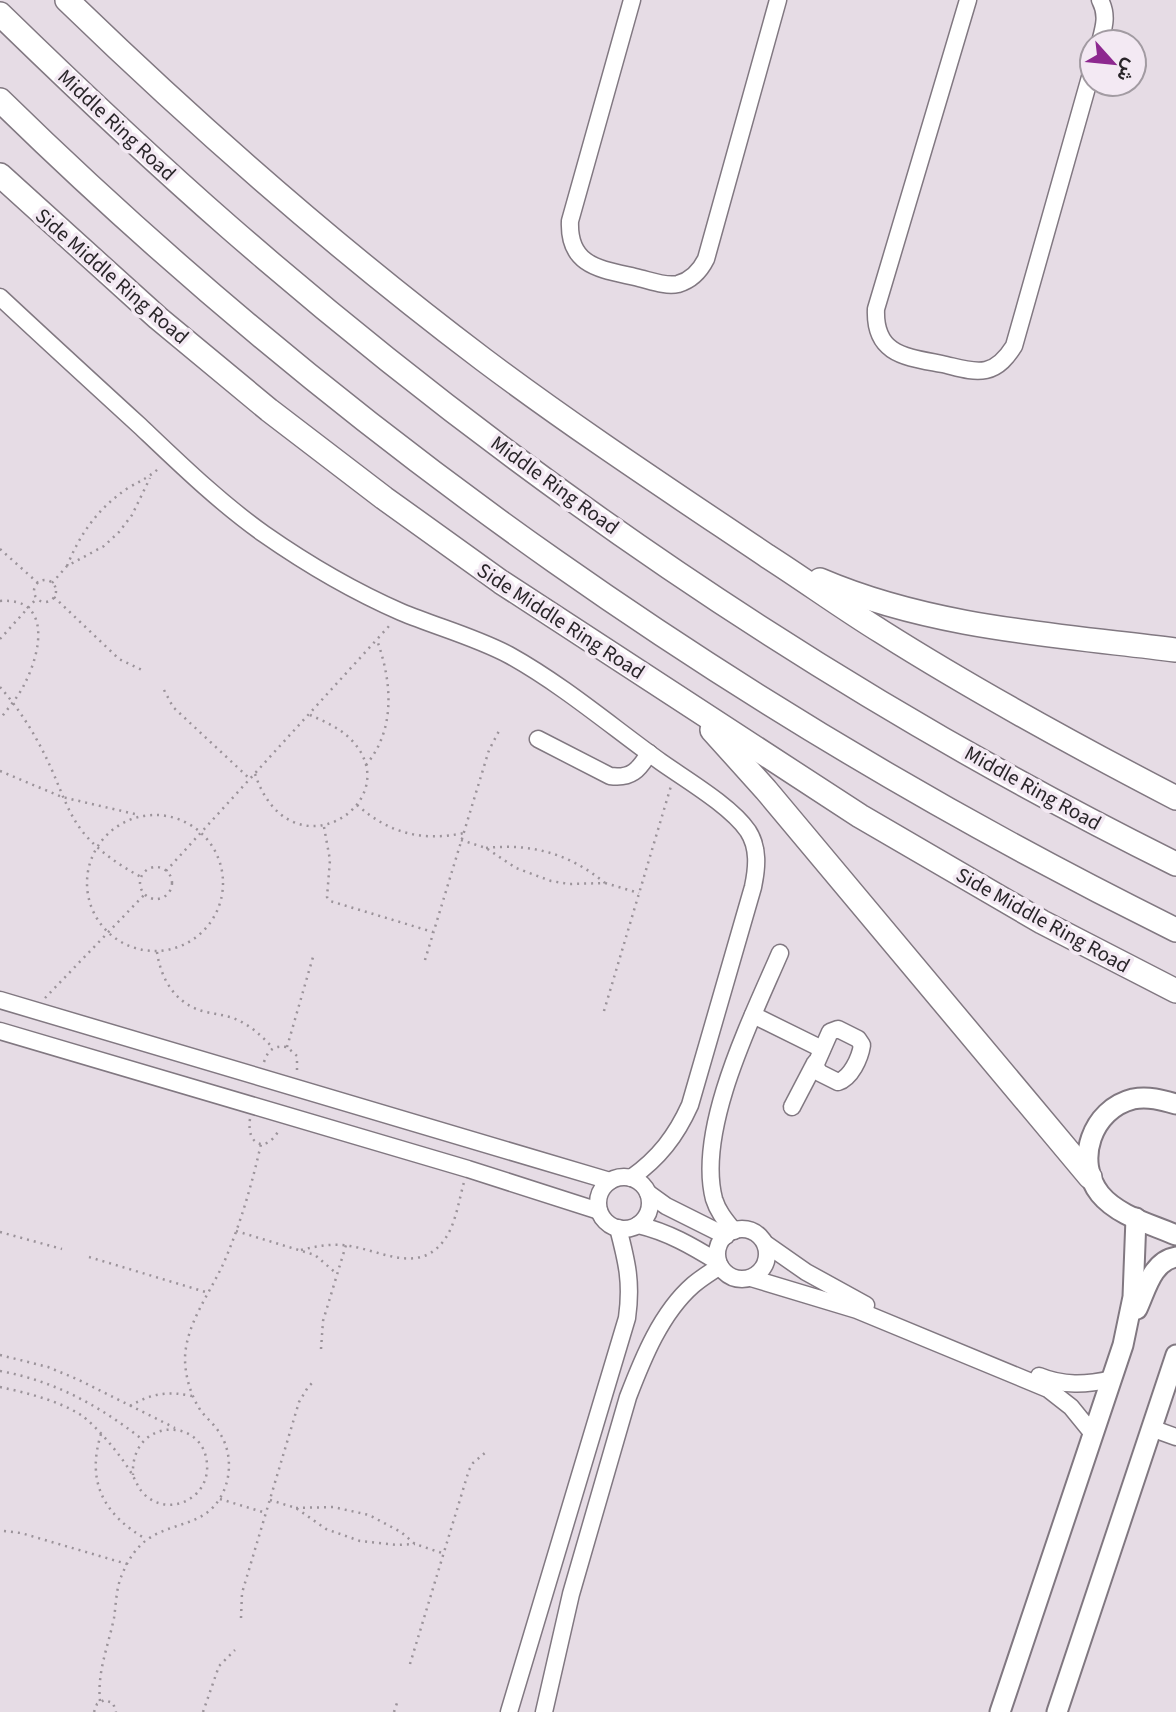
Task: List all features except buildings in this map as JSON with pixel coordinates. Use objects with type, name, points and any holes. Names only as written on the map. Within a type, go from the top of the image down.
[{"type":"highway","points":[[67,0],[213,137],[319,228],[405,298],[596,441],[826,597],[953,675],[1176,798]]},
{"type":"highway","name":"Middle Ring Road","points":[[0,13],[150,157],[283,274],[449,407],[562,491],[727,605],[867,694],[1033,789],[1176,864]]},
{"type":"highway","points":[[0,100],[128,220],[245,323],[356,413],[528,542],[696,656],[836,745],[1005,842],[1176,930]]},
{"type":"highway","name":"Side Middle Ring Road","points":[[0,176],[158,318],[316,447],[501,582],[825,793],[930,858],[1042,922],[1176,991]]},
{"type":"highway","points":[[770,557],[832,586],[930,616],[997,628],[1176,650]]},
{"type":"highway","points":[[683,701],[750,772],[1090,1177]]},
{"type":"main road","points":[[1176,1104],[1155,1098],[1133,1099],[1113,1108],[1097,1124],[1089,1144],[1088,1166],[1090,1177],[1101,1196],[1136,1218],[1176,1235]]},
{"type":"main road","points":[[1127,1330],[1136,1264],[1136,1218]]},
{"type":"main road","points":[[1000,1712],[1127,1330],[1156,1269],[1167,1259],[1176,1257]]},
{"type":"main road","points":[[1058,1712],[1176,1355]]},
{"type":"street","points":[[632,0],[570,221],[570,233],[572,245],[588,264],[666,285],[686,281],[706,260],[778,0]]},
{"type":"street","points":[[968,0],[876,309],[878,333],[884,344],[893,352],[904,357],[974,371],[993,367],[1009,355],[1014,346],[1084,98]]},
{"type":"street","points":[[1100,0],[1105,13],[1102,28]]},
{"type":"street","points":[[0,297],[232,510],[264,534],[331,577],[402,612],[486,643],[511,656],[676,772],[736,818],[748,831],[755,849],[757,868],[690,1105],[667,1146],[652,1163],[631,1178]]},
{"type":"street","points":[[538,739],[610,775],[620,777],[639,770],[649,753]]},
{"type":"street","points":[[730,1233],[715,1202],[710,1162],[720,1110],[753,1015],[780,953]]},
{"type":"street","points":[[0,1000],[610,1181]]},
{"type":"street","points":[[753,1015],[818,1056],[792,1107]]},
{"type":"street","points":[[0,1031],[468,1169],[599,1211],[610,1225],[618,1228],[632,1228],[638,1224],[649,1211],[648,1194]]},
{"type":"street","points":[[599,1211],[599,1194],[610,1181],[616,1178],[631,1178],[666,1206],[730,1233]]},
{"type":"street","points":[[638,1224],[677,1237],[719,1264],[733,1278],[751,1278],[856,1310],[1048,1389],[1071,1407],[1093,1434]]},
{"type":"street","points":[[509,1712],[626,1318],[630,1295],[629,1271],[618,1228]]},
{"type":"street","points":[[719,1264],[717,1252],[730,1233],[743,1229],[753,1232],[792,1263],[859,1302],[1051,1381],[1092,1384],[1112,1379]]},
{"type":"street","points":[[751,1278],[760,1272],[765,1264],[766,1244]]},
{"type":"street","points":[[544,1712],[570,1594],[638,1371],[676,1302],[719,1264]]},
{"type":"street","points":[[1151,1428],[1176,1437]]},
{"type":"path","points":[[52,583],[67,566],[80,538],[98,512],[131,486],[150,478],[142,497],[119,532],[104,546],[67,566]]},
{"type":"path","points":[[0,549],[38,583]]},
{"type":"path","points":[[48,580],[52,583],[56,590],[54,597],[46,602],[37,598],[35,593],[38,583],[48,580]]},
{"type":"path","points":[[54,597],[120,659],[142,670]]},
{"type":"path","points":[[0,639],[37,598]]},
{"type":"path","points":[[0,601],[17,602],[29,607],[39,632],[38,645],[24,685],[0,719]]},
{"type":"path","points":[[166,871],[402,612]]},
{"type":"path","points":[[366,765],[380,744],[388,710],[388,679],[377,640]]},
{"type":"path","points":[[0,687],[13,702],[41,748],[62,797],[78,824],[97,848],[141,877]]},
{"type":"path","points":[[163,690],[173,707],[250,779]]},
{"type":"path","points":[[255,774],[268,803],[280,814],[309,827],[324,827],[337,822],[357,804],[366,779],[366,765],[362,755],[350,738],[309,714]]},
{"type":"path","points":[[425,960],[489,750],[499,731]]},
{"type":"path","points":[[0,771],[62,797],[142,816],[163,815],[184,820],[201,832],[213,846],[221,862],[224,880],[222,898],[216,915],[205,930],[175,949],[157,952],[139,950],[122,943],[108,933],[95,916],[88,896],[87,874],[105,836],[122,823],[142,816]]},
{"type":"path","points":[[604,1011],[676,772]]},
{"type":"path","points":[[357,804],[371,817],[407,834],[445,837],[464,833]]},
{"type":"path","points":[[324,827],[330,859],[327,897],[330,901],[433,932]]},
{"type":"path","points":[[461,840],[486,848],[516,868],[551,881],[569,884],[605,883],[640,893]]},
{"type":"path","points":[[486,848],[523,846],[550,852],[576,862],[605,883]]},
{"type":"path","points":[[150,868],[166,871],[172,883],[167,894],[156,899],[145,894],[140,883],[141,877],[150,868]]},
{"type":"path","points":[[34,1010],[145,894]]},
{"type":"path","points":[[157,952],[159,968],[176,996],[205,1012],[236,1019],[262,1036],[273,1048]]},
{"type":"path","points":[[287,1047],[313,957]]},
{"type":"path","points":[[260,1077],[268,1053],[273,1048],[287,1047],[293,1050],[299,1062],[293,1087]]},
{"type":"path","points":[[252,1105],[248,1131],[250,1137],[261,1144],[274,1139],[286,1115]]},
{"type":"path","points":[[94,1712],[100,1702],[101,1665],[120,1579],[135,1550],[160,1532],[207,1514],[220,1499],[227,1483],[230,1464],[226,1446],[218,1429],[204,1416],[192,1396],[186,1377],[185,1357],[188,1337],[246,1203],[261,1144]]},
{"type":"path","points":[[301,1250],[324,1245],[346,1245],[400,1259],[417,1258],[433,1251],[445,1240],[452,1225],[468,1169]]},
{"type":"path","points":[[236,1231],[301,1250],[321,1259],[337,1274]]},
{"type":"path","points":[[0,1232],[62,1250]]},
{"type":"path","points":[[321,1349],[323,1321],[346,1245]]},
{"type":"path","points":[[89,1257],[209,1293]]},
{"type":"path","points":[[0,1355],[48,1367],[189,1434],[199,1442],[208,1465],[201,1489],[181,1504],[156,1503],[137,1487],[132,1462],[143,1440],[153,1433],[165,1429],[178,1430]]},
{"type":"path","points":[[0,1371],[52,1385],[85,1399],[143,1440]]},
{"type":"path","points":[[241,1618],[240,1601],[299,1402],[314,1381]]},
{"type":"path","points":[[0,1387],[65,1407],[92,1423],[133,1475]]},
{"type":"path","points":[[130,1406],[145,1397],[161,1393],[192,1396]]},
{"type":"path","points":[[101,1434],[95,1466],[97,1482],[104,1500],[115,1516],[129,1529],[147,1539]]},
{"type":"path","points":[[410,1664],[469,1470],[478,1457],[486,1452]]},
{"type":"path","points":[[220,1499],[266,1513]]},
{"type":"path","points":[[270,1500],[296,1508],[333,1507],[360,1512],[385,1522],[415,1544],[444,1554]]},
{"type":"path","points":[[296,1508],[310,1519],[343,1536],[379,1544],[415,1544]]},
{"type":"path","points":[[4,1531],[127,1564]]},
{"type":"path","points":[[203,1712],[219,1665],[235,1650]]},
{"type":"path","points":[[394,1712],[398,1700]]},
{"type":"path","points":[[100,1702],[113,1703],[116,1712]]}]
